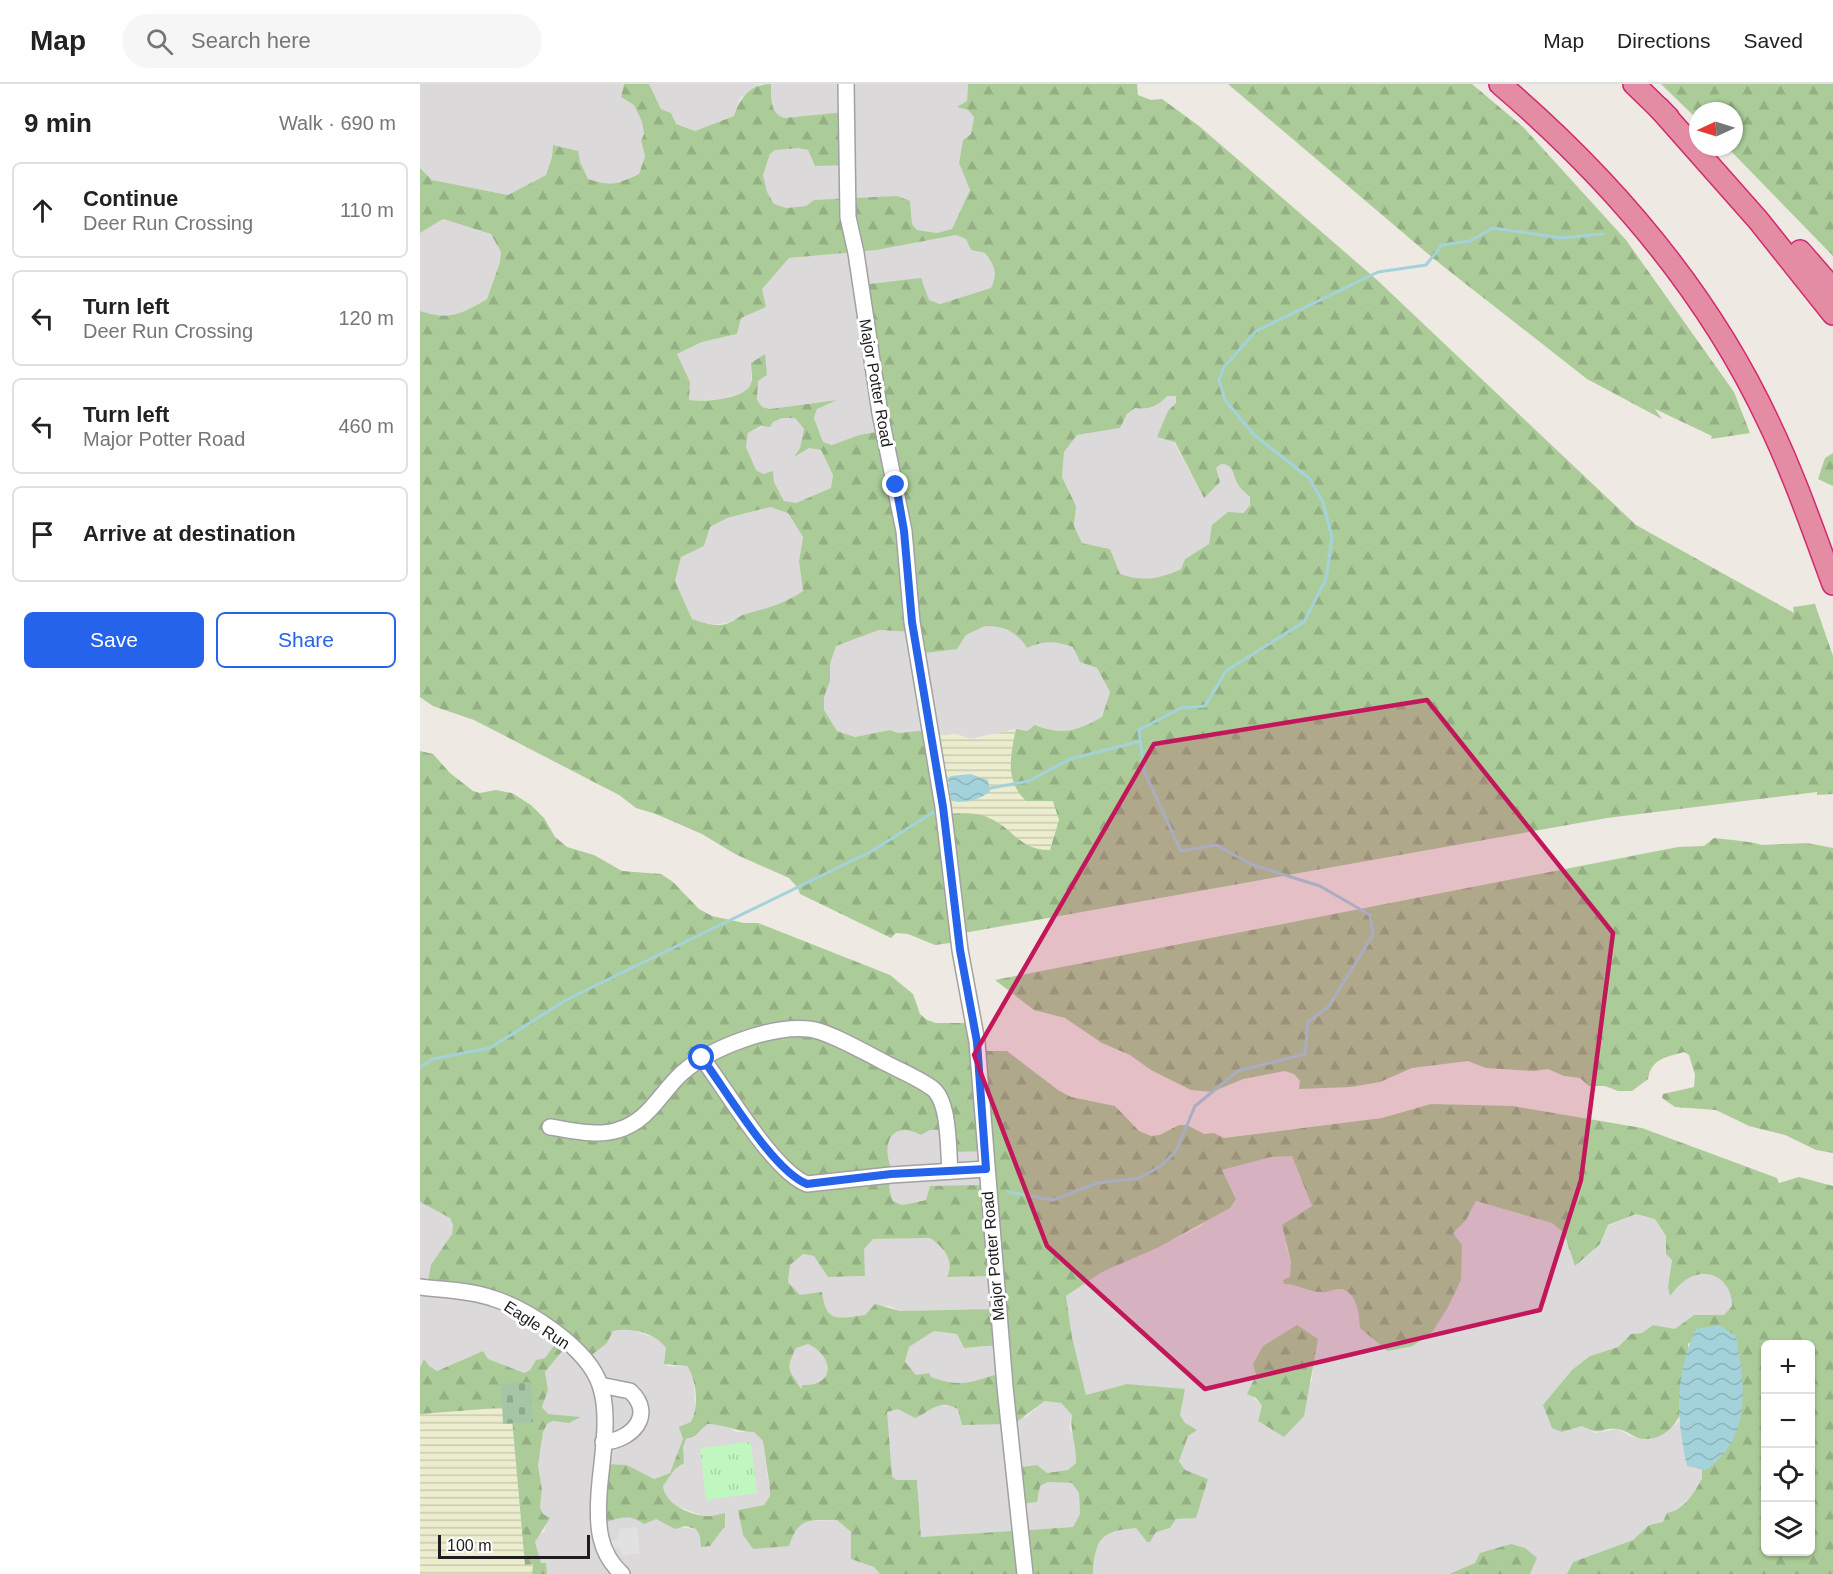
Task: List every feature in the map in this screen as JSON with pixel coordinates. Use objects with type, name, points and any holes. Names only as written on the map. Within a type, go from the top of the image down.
[{"type":"highway","points":[[1500,84],[1553,131],[1604,182],[1652,238],[1695,295],[1734,357],[1768,421],[1788,464],[1833,584]]},
{"type":"highway","points":[[1634,84],[1689,136]]},
{"type":"highway","points":[[1659,108],[1758,220],[1833,314]]},
{"type":"highway","points":[[1709,156],[1768,214],[1833,289]]},
{"type":"street","name":"Major Potter Road","points":[[846,84],[848,217],[856,253],[877,394],[904,531],[912,622],[943,807],[960,950],[977,1042],[986,1169],[1025,1574]]},
{"type":"street","points":[[550,1127],[589,1133],[618,1131],[643,1118],[681,1074],[702,1058],[730,1044],[786,1028],[811,1029],[866,1053],[934,1089],[945,1109],[950,1171]]},
{"type":"street","points":[[702,1058],[762,1143],[797,1180],[807,1184],[986,1169]]},
{"type":"street","name":"Eagle Run","points":[[420,1287],[480,1294],[517,1308],[578,1351],[587,1362],[600,1385],[603,1442],[598,1526],[602,1546],[613,1570]]},
{"type":"street","points":[[600,1385],[630,1391],[640,1408],[638,1424],[633,1431],[620,1440],[603,1442]]},
{"type":"highlighted area","points":[[1427,700],[1613,933],[1581,1180],[1540,1310],[1205,1389],[1047,1246],[974,1055],[1154,744]]},
{"type":"shaded area","points":[[420,84],[624,84],[621,97],[634,105],[642,122],[644,134],[641,141],[645,156],[639,174],[608,186],[588,179],[569,150],[553,146],[546,175],[508,195],[432,180],[420,168]]},
{"type":"shaded area","points":[[649,84],[760,84],[740,98],[734,116],[695,131],[675,124],[671,113],[661,109]]},
{"type":"shaded area","points":[[771,84],[968,84],[967,101],[958,107],[968,110],[974,117],[971,134],[963,140],[959,162],[970,190],[952,229],[937,233],[917,230],[912,224],[910,201],[814,200],[806,206],[785,208],[774,204],[767,193],[763,175],[770,154],[775,150],[798,147],[808,150],[813,158],[845,165],[778,116],[773,110]]},
{"type":"shaded area","points":[[443,219],[491,234],[501,252],[500,262],[487,299],[457,315],[439,317],[420,311],[420,233]]},
{"type":"shaded area","points":[[956,235],[966,239],[971,250],[985,253],[995,266],[995,279],[991,288],[940,304],[929,300],[882,431],[859,435],[832,445],[823,442],[814,418],[817,409],[836,400],[770,409],[762,407],[757,401],[758,381],[751,363],[751,383],[745,392],[722,399],[689,401],[690,383],[677,354],[702,342],[737,334],[741,318],[766,307],[761,289],[789,258],[877,250]]},
{"type":"shaded area","points":[[1167,396],[1176,396],[1174,442],[1204,498],[1216,468],[1221,464],[1234,470],[1238,484],[1250,497],[1250,505],[1209,544],[1185,559],[1181,569],[1164,577],[1137,580],[1120,574],[1110,549],[1082,543],[1074,526],[1076,506],[1062,477],[1064,452],[1077,435],[1120,428],[1127,414],[1135,408]]},
{"type":"shaded area","points":[[782,418],[795,418],[804,429],[800,448],[795,455],[809,448],[821,450],[833,475],[831,488],[796,503],[784,501],[774,482],[773,471],[763,474],[756,470],[746,447],[748,433]]},
{"type":"shaded area","points":[[770,507],[788,513],[803,537],[799,561],[803,591],[784,604],[762,612],[745,614],[729,623],[710,625],[692,619],[675,581],[681,557],[704,546],[710,527],[727,518]]},
{"type":"shaded area","points":[[985,626],[996,626],[1018,634],[1027,648],[1039,642],[1058,642],[1073,647],[1080,662],[1097,668],[1110,692],[1102,717],[1079,730],[1053,732],[1036,725],[1027,731],[1016,729],[970,739],[956,734],[935,736],[929,730],[898,733],[890,730],[855,737],[837,731],[832,725],[824,710],[824,697],[830,681],[830,664],[836,646],[879,630],[914,632],[957,649],[966,635]]},
{"type":"shaded area","points":[[930,1130],[944,1130],[983,1151],[985,1185],[902,1205],[893,1201],[889,1190],[890,1180],[894,1175],[888,1163],[887,1141],[891,1134],[898,1131],[913,1131],[921,1135]]},
{"type":"shaded area","points":[[1292,1156],[1312,1206],[1285,1243],[1291,1262],[1290,1277],[1297,1284],[1320,1292],[1340,1289],[1349,1293],[1358,1305],[1360,1328],[1413,1346],[1430,1333],[1452,1233],[1466,1220],[1476,1201],[1552,1223],[1564,1233],[1575,1266],[1600,1244],[1608,1226],[1636,1214],[1655,1219],[1666,1236],[1666,1254],[1672,1260],[1668,1287],[1671,1295],[1686,1279],[1698,1274],[1716,1275],[1726,1283],[1733,1295],[1732,1306],[1724,1315],[1694,1315],[1675,1330],[1653,1325],[1642,1333],[1631,1334],[1618,1347],[1590,1356],[1562,1432],[1582,1426],[1595,1433],[1617,1429],[1632,1437],[1649,1439],[1666,1433],[1679,1421],[1703,1467],[1702,1478],[1696,1492],[1673,1513],[1668,1513],[1663,1522],[1649,1525],[1633,1540],[1573,1562],[1567,1574],[1530,1574],[1536,1558],[1475,1563],[1449,1574],[1093,1574],[1095,1550],[1100,1538],[1117,1530],[1136,1528],[1147,1542],[1156,1531],[1170,1528],[1176,1519],[1196,1518],[1184,1470],[1179,1460],[1188,1435],[1180,1415],[1182,1405],[1086,1395],[1072,1337],[1066,1296],[1102,1272],[1198,1228],[1236,1198],[1222,1170],[1271,1157]],"holes":[[[1314,1352],[1312,1381],[1261,1415],[1262,1406],[1248,1392],[1256,1374]]]},
{"type":"shaded area","points":[[420,1202],[450,1218],[453,1225],[452,1234],[435,1262],[486,1297],[560,1337],[545,1358],[536,1360],[530,1370],[524,1373],[514,1371],[488,1359],[483,1351],[437,1371],[429,1366],[420,1368]]},
{"type":"shaded area","points":[[930,1238],[939,1244],[950,1259],[952,1267],[948,1277],[993,1276],[996,1309],[900,1311],[889,1306],[878,1306],[865,1315],[837,1318],[799,1295],[788,1282],[790,1265],[803,1254],[814,1256],[830,1277],[865,1276],[863,1249],[873,1239]]},
{"type":"shaded area","points":[[626,1328],[661,1340],[666,1348],[667,1366],[687,1366],[694,1375],[695,1414],[670,1473],[654,1479],[627,1465],[624,1516],[656,1519],[672,1526],[696,1529],[710,1546],[725,1526],[724,1513],[706,1517],[674,1505],[664,1495],[663,1486],[675,1469],[684,1463],[682,1447],[686,1439],[695,1436],[706,1424],[724,1424],[736,1432],[754,1432],[763,1441],[770,1496],[764,1505],[738,1510],[743,1535],[747,1540],[789,1546],[797,1526],[807,1521],[837,1520],[851,1532],[851,1559],[874,1567],[880,1574],[547,1574],[546,1564],[541,1564],[535,1542],[539,1534],[544,1532],[546,1524],[540,1507],[542,1490],[538,1465],[543,1432],[547,1424],[553,1421],[569,1423],[580,1417],[548,1414],[542,1407],[548,1390],[545,1372],[569,1343],[607,1343],[613,1331]]},
{"type":"shaded area","points":[[934,1331],[957,1334],[964,1348],[1000,1345],[1002,1373],[981,1381],[952,1385],[931,1377],[916,1375],[905,1363],[909,1347]]},
{"type":"shaded area","points":[[808,1344],[820,1349],[827,1360],[827,1372],[822,1383],[816,1386],[802,1385],[801,1390],[789,1374],[788,1364],[796,1347]]},
{"type":"shaded area","points":[[1045,1401],[1061,1403],[1072,1415],[1069,1427],[1077,1445],[1076,1463],[1068,1470],[1047,1473],[1041,1471],[1036,1502],[1040,1486],[1048,1482],[1072,1483],[1079,1493],[1080,1514],[1073,1527],[921,1537],[917,1480],[896,1480],[892,1476],[886,1412],[898,1409],[920,1415],[923,1411],[935,1406],[952,1406],[958,1409],[1026,1417]]},
{"type":"shaded area","points":[[637,1527],[640,1553],[622,1556],[620,1548],[613,1549],[609,1540],[619,1539],[619,1529]]},
{"type":"green space","points":[[624,84],[649,84],[661,109],[671,113],[676,124],[695,131],[734,116],[739,103],[747,93],[757,86],[771,84],[774,108],[779,116],[784,118],[846,112],[846,165],[815,166],[808,150],[798,148],[775,150],[770,154],[763,175],[767,192],[774,204],[786,208],[806,206],[814,200],[897,196],[910,201],[912,224],[917,230],[937,233],[952,229],[970,190],[959,163],[963,140],[971,134],[974,117],[968,110],[957,107],[967,101],[968,84],[1137,84],[1138,95],[1151,100],[1162,99],[1199,126],[1376,279],[1636,525],[1794,613],[1793,607],[1815,604],[1833,656],[1833,794],[1817,795],[1817,792],[1607,818],[958,934],[957,942],[935,945],[908,934],[896,933],[891,938],[800,894],[789,878],[735,854],[702,834],[636,808],[619,795],[474,720],[433,706],[420,697],[420,311],[448,316],[470,309],[487,299],[500,262],[501,252],[491,234],[443,219],[420,233],[420,168],[432,180],[508,195],[546,175],[553,145],[578,151],[580,162],[588,179],[609,184],[625,180],[639,174],[645,156],[641,141],[644,134],[642,122],[634,105],[621,97]],"holes":[[[956,235],[966,239],[971,250],[985,253],[995,274],[991,288],[940,304],[929,300],[921,278],[861,285],[882,431],[859,435],[832,445],[823,442],[814,418],[817,409],[837,400],[770,409],[762,407],[757,400],[758,381],[767,375],[765,354],[751,363],[751,383],[741,393],[723,399],[689,400],[690,382],[677,354],[702,342],[737,334],[741,318],[766,307],[762,289],[789,258],[877,250]],[[1167,396],[1176,396],[1176,403],[1168,411],[1157,437],[1175,442],[1204,498],[1220,482],[1216,468],[1221,464],[1229,466],[1239,486],[1250,497],[1250,505],[1243,513],[1228,512],[1212,525],[1209,544],[1185,559],[1181,569],[1159,577],[1136,578],[1120,574],[1110,549],[1082,543],[1074,526],[1076,506],[1062,477],[1064,452],[1077,435],[1120,428],[1127,414],[1135,408],[1149,408]],[[782,418],[795,418],[804,429],[800,448],[794,457],[809,448],[821,450],[833,475],[831,488],[796,503],[784,501],[774,482],[773,471],[763,474],[756,470],[746,447],[748,433],[761,426],[770,427],[773,422]],[[770,507],[788,513],[803,537],[799,561],[803,591],[782,603],[724,624],[710,624],[692,619],[675,581],[681,557],[704,546],[710,527],[727,518]],[[985,626],[1010,631],[1027,648],[1044,643],[1067,645],[1073,647],[1080,662],[1097,668],[1110,692],[1102,717],[1085,726],[1062,731],[1035,725],[1027,731],[1016,729],[1011,758],[1012,777],[1019,793],[1026,801],[1053,801],[1059,820],[1050,850],[1031,847],[998,823],[978,814],[942,814],[929,730],[898,733],[890,730],[855,737],[837,731],[824,710],[824,697],[830,681],[830,664],[836,646],[879,630],[913,632],[917,654],[957,649],[966,635]]]},
{"type":"green space","points":[[1228,84],[1472,84],[1523,127],[1626,240],[1734,392],[1750,433],[1711,439],[1712,436],[1655,409],[1662,419],[1587,379],[1434,259]]},
{"type":"green space","points":[[1661,84],[1833,84],[1833,256],[1736,156],[1743,156],[1743,102],[1689,102],[1689,111]]},
{"type":"green space","points":[[1833,453],[1833,486],[1818,479],[1825,458]]},
{"type":"green space","points":[[1016,729],[1010,758],[1026,801],[1053,801],[1059,820],[1050,850],[1032,850],[991,819],[942,815],[935,736],[956,734],[971,739]],"holes":[[[957,773],[975,774],[982,784],[976,793],[949,797],[946,789],[950,787],[950,778]]]},
{"type":"green space","points":[[420,751],[433,754],[450,773],[473,791],[480,793],[496,790],[512,793],[531,805],[544,818],[555,837],[567,847],[594,855],[622,871],[661,874],[673,882],[699,909],[712,916],[744,923],[758,923],[890,975],[913,994],[920,1014],[927,1020],[936,1023],[973,1023],[977,1051],[1007,1051],[1058,1090],[1071,1097],[1115,1106],[1139,1131],[1151,1136],[1160,1135],[1179,1125],[1187,1125],[1204,1134],[1214,1133],[1224,1138],[1382,1118],[1431,1104],[1512,1106],[1642,1128],[1777,1178],[1779,1183],[1799,1177],[1833,1186],[1833,1574],[1567,1574],[1573,1562],[1633,1540],[1649,1525],[1663,1522],[1667,1513],[1678,1509],[1688,1500],[1702,1478],[1700,1336],[1688,1344],[1689,1372],[1679,1416],[1672,1428],[1661,1436],[1643,1439],[1621,1430],[1598,1431],[1582,1426],[1562,1432],[1552,1428],[1543,1405],[1572,1370],[1590,1356],[1618,1347],[1631,1334],[1642,1333],[1653,1325],[1675,1329],[1694,1315],[1724,1315],[1732,1306],[1729,1290],[1724,1283],[1712,1275],[1696,1275],[1687,1279],[1670,1296],[1668,1287],[1672,1260],[1666,1254],[1666,1236],[1655,1219],[1636,1214],[1608,1225],[1600,1244],[1575,1266],[1564,1233],[1552,1223],[1476,1201],[1466,1220],[1453,1233],[1462,1245],[1461,1280],[1448,1307],[1433,1331],[1413,1346],[1388,1351],[1360,1328],[1354,1299],[1346,1291],[1340,1289],[1316,1292],[1284,1284],[1283,1280],[1290,1277],[1291,1262],[1282,1225],[1312,1206],[1292,1156],[1271,1157],[1222,1170],[1236,1199],[1230,1208],[1159,1247],[1102,1272],[1066,1296],[1072,1337],[1086,1395],[1127,1384],[1185,1389],[1180,1415],[1185,1423],[1197,1430],[1188,1436],[1179,1461],[1185,1470],[1208,1479],[1196,1518],[1176,1519],[1170,1528],[1156,1532],[1150,1542],[1147,1542],[1136,1528],[1124,1529],[1107,1535],[1098,1545],[1093,1574],[880,1574],[874,1567],[851,1559],[851,1532],[837,1520],[806,1522],[797,1530],[789,1546],[753,1549],[743,1535],[738,1510],[764,1505],[770,1496],[763,1441],[754,1432],[707,1424],[695,1436],[686,1439],[683,1447],[684,1463],[675,1469],[663,1486],[668,1498],[678,1507],[698,1515],[712,1516],[725,1513],[725,1526],[710,1546],[701,1547],[700,1536],[696,1529],[685,1526],[675,1529],[656,1519],[644,1524],[634,1518],[619,1518],[603,1523],[605,1464],[627,1465],[654,1479],[670,1473],[683,1439],[679,1427],[691,1422],[696,1401],[695,1386],[687,1366],[664,1364],[666,1348],[656,1338],[642,1332],[619,1330],[613,1331],[607,1343],[588,1358],[569,1343],[545,1372],[548,1390],[542,1407],[548,1414],[581,1417],[569,1423],[553,1421],[547,1424],[543,1432],[538,1465],[542,1490],[540,1507],[543,1514],[550,1518],[535,1542],[541,1563],[546,1563],[547,1574],[532,1574],[533,1564],[525,1565],[511,1407],[420,1414],[420,1368],[424,1359],[437,1371],[483,1351],[488,1359],[524,1373],[530,1370],[536,1360],[545,1358],[560,1337],[522,1310],[427,1287],[431,1265],[452,1234],[453,1225],[450,1218],[420,1202]],"holes":[[[930,1130],[944,1130],[956,1152],[983,1151],[985,1185],[930,1186],[926,1200],[902,1205],[893,1201],[889,1187],[894,1175],[888,1156],[890,1140],[900,1131],[921,1135]],[[930,1238],[947,1255],[950,1265],[947,1277],[993,1276],[996,1309],[900,1311],[875,1304],[865,1315],[835,1317],[827,1310],[822,1292],[800,1295],[788,1282],[790,1265],[803,1254],[814,1256],[828,1277],[865,1276],[864,1249],[873,1239]],[[934,1331],[957,1334],[964,1348],[999,1345],[1002,1373],[960,1383],[942,1381],[931,1377],[929,1373],[916,1375],[905,1362],[909,1347]],[[808,1344],[823,1356],[828,1370],[821,1381],[802,1385],[801,1389],[791,1374],[789,1366],[796,1348]],[[1045,1401],[1061,1403],[1072,1415],[1076,1463],[1068,1470],[1047,1473],[1037,1465],[1013,1468],[1017,1504],[1037,1502],[1040,1486],[1048,1482],[1072,1483],[1079,1493],[1080,1514],[1073,1527],[921,1537],[917,1480],[896,1480],[892,1476],[887,1412],[898,1409],[915,1418],[935,1407],[945,1405],[958,1409],[962,1425],[1006,1424],[1008,1428]]]},
{"type":"green space","points":[[1714,838],[1761,845],[1807,843],[1833,848],[1833,1153],[1816,1150],[1785,1135],[1749,1126],[1716,1110],[1675,1107],[1662,1098],[1663,1094],[1694,1087],[1695,1075],[1689,1055],[1684,1052],[1665,1057],[1656,1063],[1648,1079],[1632,1091],[1618,1091],[1605,1086],[1589,1086],[1580,1078],[1564,1076],[1548,1069],[1534,1071],[1486,1068],[1468,1061],[1412,1068],[1380,1082],[1351,1087],[1299,1089],[1300,1081],[1294,1074],[1285,1071],[1243,1079],[1212,1092],[1191,1090],[1151,1070],[1130,1055],[1102,1043],[1065,1018],[1034,1010],[995,980],[1678,847],[1704,846]]},
{"type":"green space","points":[[1297,1325],[1318,1339],[1304,1416],[1284,1437],[1258,1421],[1262,1406],[1256,1398],[1247,1394],[1256,1375],[1253,1364],[1263,1346]]},
{"type":"green space","points":[[530,1382],[533,1422],[503,1424],[501,1384]]},
{"type":"green space","points":[[511,1406],[525,1564],[533,1564],[532,1574],[420,1574],[420,1414]]},
{"type":"green space","points":[[751,1442],[757,1493],[706,1500],[700,1448]]},
{"type":"green space","points":[[1511,1544],[1525,1548],[1537,1558],[1530,1574],[1449,1574],[1475,1563],[1480,1553]]},
{"type":"water","points":[[970,774],[988,780],[990,791],[972,800],[961,802],[951,800],[948,779],[951,776]]},
{"type":"water","points":[[1719,1325],[1736,1336],[1742,1373],[1742,1409],[1731,1442],[1721,1457],[1706,1470],[1687,1466],[1679,1413],[1679,1397],[1684,1364],[1696,1329]]},
{"type":"waterway","points":[[1008,1192],[1053,1200],[1098,1183],[1140,1178],[1162,1165],[1176,1151],[1195,1106],[1238,1071],[1305,1054],[1308,1022],[1329,1006],[1373,935],[1370,915],[1320,886],[1253,865],[1216,845],[1181,851],[1144,771],[1139,730],[1181,708],[1205,706],[1226,671],[1304,622],[1326,579],[1332,537],[1323,502],[1309,478],[1254,435],[1225,400],[1219,380],[1224,367],[1256,331],[1378,272],[1426,265],[1442,245],[1470,241],[1493,228],[1561,238],[1603,234]]},
{"type":"waterway","points":[[986,789],[1029,781],[1070,759],[1141,741]]},
{"type":"waterway","points":[[420,1067],[433,1059],[490,1048],[566,1000],[872,851],[937,810]]},
{"type":"route","points":[[702,1058],[762,1143],[797,1180],[807,1184],[891,1174],[986,1169],[977,1042],[960,950],[943,807],[912,622],[904,531],[896,485]]}]
